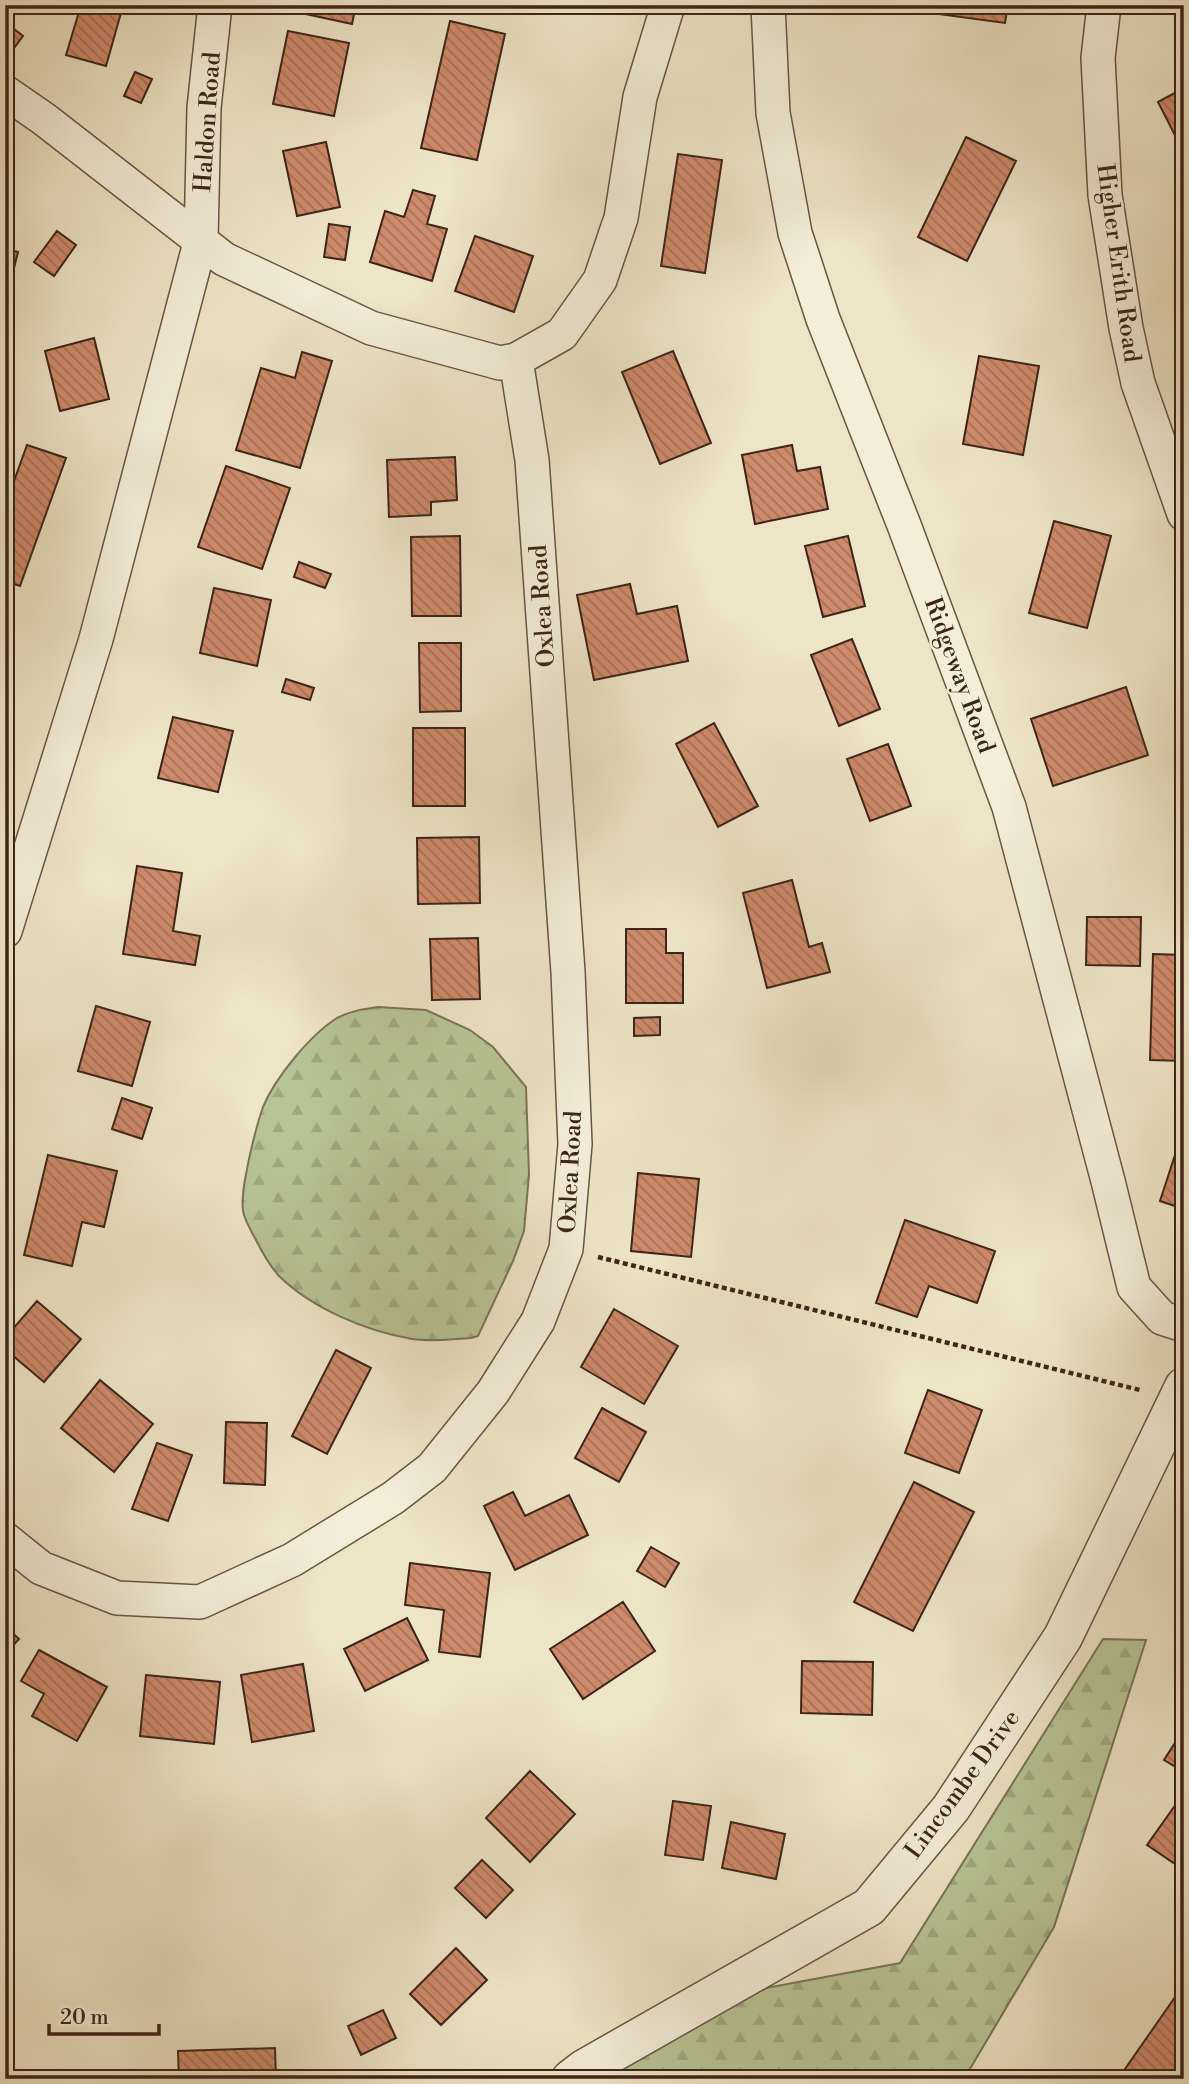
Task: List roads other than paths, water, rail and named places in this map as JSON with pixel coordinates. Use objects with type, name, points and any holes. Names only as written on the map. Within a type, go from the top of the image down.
[{"type":"street","name":"Haldon Road","points":[[201,239],[204,108],[215,5]]},
{"type":"street","points":[[5,92],[44,119],[224,259],[371,328],[500,363],[516,360],[562,334],[600,280],[621,218],[640,97],[668,5]]},
{"type":"street","name":"Ridgeway Road","points":[[768,5],[773,113],[794,233],[823,319],[1009,807],[1108,1181],[1133,1287],[1162,1318],[1184,1325]]},
{"type":"street","name":"Higher Erith Road","points":[[1104,5],[1098,58],[1105,195],[1113,247],[1138,383],[1184,514]]},
{"type":"street","points":[[5,931],[96,639],[201,239]]},
{"type":"street","name":"Oxlea Road","points":[[5,1539],[40,1568],[117,1598],[200,1602],[292,1560],[393,1498],[432,1468],[493,1392],[538,1321],[566,1249],[575,1144],[568,972],[532,460],[516,360]]},
{"type":"street","name":"Lincombe Drive","points":[[571,2079],[584,2069],[869,1907],[951,1808],[1063,1637],[1181,1393]]}]
